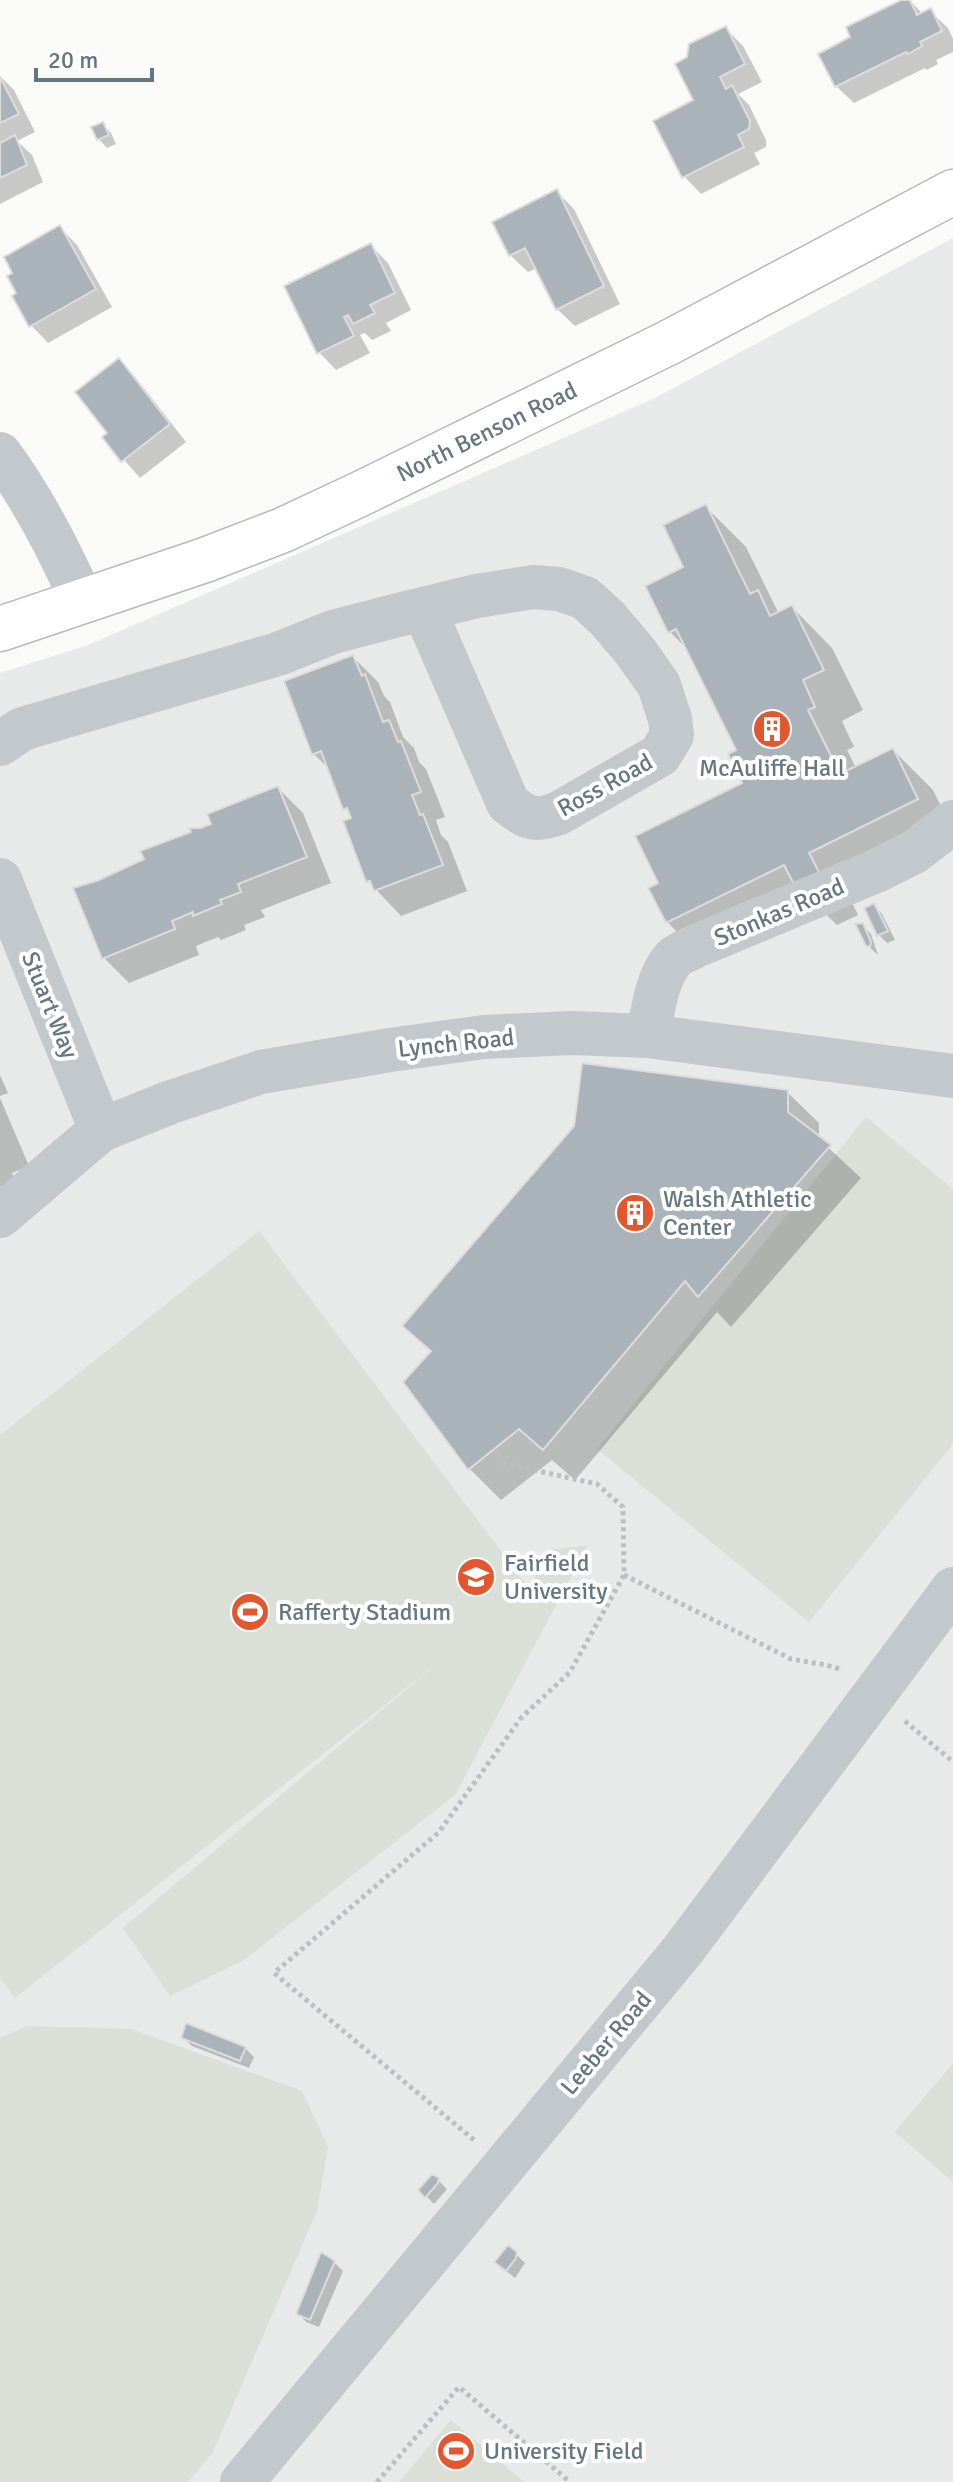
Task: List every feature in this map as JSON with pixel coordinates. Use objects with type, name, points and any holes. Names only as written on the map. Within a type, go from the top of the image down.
[{"type":"main road","name":"North Benson Road","points":[[0,629],[283,530],[668,343],[953,192]]},
{"type":"street","points":[[0,454],[25,487],[55,541],[82,601]]},
{"type":"street","name":"Ross Road","points":[[0,744],[22,729],[278,654],[333,632],[424,609],[477,596],[533,587],[559,589],[585,598],[607,618],[659,685],[672,735],[660,755],[651,761],[559,813],[531,819],[508,803],[424,609]]},
{"type":"street","name":"Stonkas Road","points":[[648,1036],[659,988],[674,958],[876,871],[914,852],[953,822]]},
{"type":"street","name":"Stuart Way","points":[[0,880],[101,1130]]},
{"type":"street","name":"Lynch Road","points":[[0,1216],[101,1130],[171,1102],[261,1072],[484,1037],[572,1033],[648,1036],[953,1076]]},
{"type":"street","name":"Leeber Road","points":[[242,2482],[683,1950],[953,1589]]},
{"type":"path","points":[[483,2148],[274,1973],[439,1832],[521,1718],[570,1672],[624,1575],[623,1507],[597,1484],[502,1463]]},
{"type":"path","points":[[624,1575],[791,1659],[826,1665],[859,1676],[874,1694]]},
{"type":"path","points":[[922,1735],[953,1762]]},
{"type":"path","points":[[377,2482],[459,2387],[570,2482]]},
{"type":"shaded area","name":"Fairfield University","points":[[953,238],[953,2482],[0,2482],[0,673],[88,645],[655,398]]},
{"type":"shaded area","points":[[866,1117],[953,1189],[953,1444],[809,1622],[597,1449]]},
{"type":"shaded area","name":"Rafferty Stadium","points":[[259,1231],[529,1588],[550,1550],[588,1545],[455,1795],[244,1960],[170,1996],[123,1928],[439,1662],[15,1998],[0,1978],[0,1435]]},
{"type":"shaded area","points":[[27,2026],[131,2029],[302,2091],[328,2147],[317,2211],[213,2452],[188,2482],[0,2482],[0,2038]]},
{"type":"shaded area","points":[[953,2063],[953,2182],[895,2132]]},
{"type":"shaded area","name":"University Field","points":[[451,2420],[524,2482],[399,2482]]},
{"type":"building","points":[[901,0],[910,0],[917,15],[931,8],[942,31],[920,42],[922,46],[908,54],[906,52],[835,87],[818,54],[850,37],[846,27]]},
{"type":"building","points":[[726,26],[745,64],[720,77],[726,89],[732,85],[750,121],[749,129],[738,135],[744,147],[682,178],[653,121],[693,100],[675,64],[687,57],[689,44]]},
{"type":"building","points":[[0,77],[19,114],[0,123]]},
{"type":"building","points":[[103,122],[109,135],[97,140],[91,127]]},
{"type":"building","points":[[15,135],[27,165],[0,178],[0,143]]},
{"type":"building","points":[[557,189],[604,286],[556,310],[525,248],[509,256],[492,222]]},
{"type":"building","points":[[60,225],[96,289],[29,327],[12,296],[16,293],[7,276],[12,273],[4,257]]},
{"type":"building","points":[[371,243],[395,293],[370,305],[375,313],[353,324],[348,315],[344,317],[354,336],[317,354],[284,286]]},
{"type":"building","points":[[119,358],[170,424],[121,462],[102,437],[107,433],[75,392]]},
{"type":"building","name":"McAuliffe Hall","points":[[706,504],[750,594],[758,590],[770,616],[792,605],[824,670],[803,680],[815,707],[808,710],[840,774],[893,748],[918,799],[809,853],[820,874],[795,886],[784,865],[666,923],[648,888],[658,883],[635,836],[742,783],[728,754],[736,750],[676,629],[668,633],[645,586],[683,567],[663,525]]},
{"type":"building","points":[[353,655],[362,676],[365,674],[383,722],[389,720],[398,742],[401,741],[421,792],[412,795],[443,865],[374,891],[370,881],[366,882],[343,821],[351,818],[347,808],[343,810],[321,751],[312,755],[284,681]]},
{"type":"building","points":[[278,786],[307,857],[238,884],[241,892],[220,900],[222,904],[172,921],[175,929],[102,959],[73,888],[99,880],[144,859],[140,851],[191,832],[189,828],[211,824],[207,814]]},
{"type":"building","points":[[874,903],[888,931],[877,936],[864,908]]},
{"type":"building","points":[[863,923],[870,947],[866,946],[855,924]]},
{"type":"building","name":"Walsh Athletic Center","points":[[582,1063],[788,1090],[788,1112],[831,1145],[698,1297],[685,1281],[543,1450],[519,1429],[468,1470],[403,1382],[431,1351],[402,1326],[574,1126]]},
{"type":"building","points":[[186,2023],[246,2047],[240,2061],[181,2038]]},
{"type":"building","points":[[432,2174],[439,2178],[438,2183],[425,2198],[418,2190]]},
{"type":"building","points":[[508,2245],[517,2252],[506,2271],[494,2262]]},
{"type":"building","points":[[321,2252],[335,2261],[310,2320],[296,2314]]},
{"type":"place","name":"McAuliffe Hall","points":[[772,729]]},
{"type":"place","name":"Walsh Athletic Center","points":[[635,1213]]},
{"type":"place","name":"Fairfield University","points":[[476,1577]]},
{"type":"place","name":"Rafferty Stadium","points":[[250,1612]]},
{"type":"place","name":"University Field","points":[[456,2451]]}]
